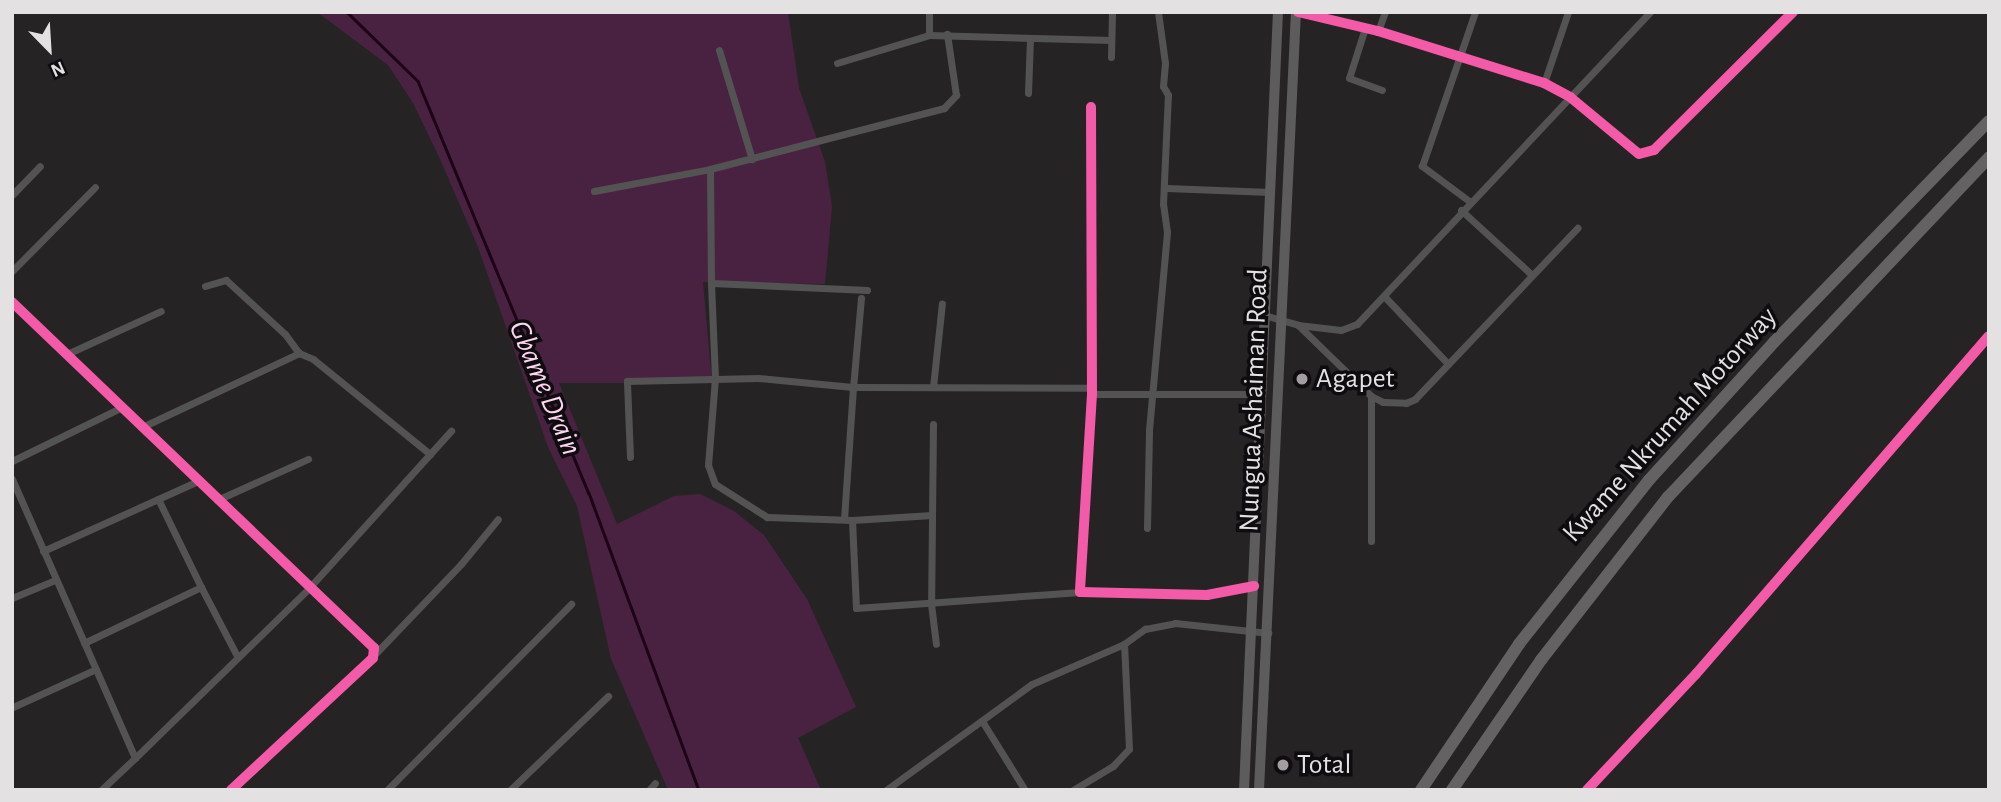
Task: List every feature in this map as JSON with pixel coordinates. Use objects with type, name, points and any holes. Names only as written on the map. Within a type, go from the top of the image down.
[{"type":"highway","name":"Kwame Nkrumah Motorway","points":[[1421,790],[1558,591],[1650,480],[1774,342],[1989,121]]},
{"type":"highway","name":"Kwame Nkrumah Motorway","points":[[1452,790],[1541,660],[1668,497],[1989,157]]},
{"type":"main road","name":"Nungua Ashaiman Road","points":[[1244,790],[1278,12]]},
{"type":"main road","name":"Nungua Ashaiman Road","points":[[1259,790],[1269,633],[1280,318],[1297,12]]},
{"type":"street","points":[[929,12],[929,35]]},
{"type":"street","points":[[1111,57],[1112,12]]},
{"type":"street","points":[[1147,528],[1152,393],[1167,244],[1167,95],[1163,86],[1165,63],[1158,12]]},
{"type":"street","points":[[1297,12],[1377,31],[1544,83],[1570,97],[1632,153],[1647,154],[1790,13]]},
{"type":"street","points":[[1377,31],[1385,12]]},
{"type":"street","points":[[1469,201],[1422,166],[1475,12]]},
{"type":"street","points":[[1544,83],[1567,12]]},
{"type":"street","points":[[1264,315],[1298,325],[1346,330],[1384,296],[1469,201],[1650,12]]},
{"type":"street","points":[[1365,28],[1349,78],[1382,90]]},
{"type":"street","points":[[594,191],[752,159],[944,108],[956,95],[947,34]]},
{"type":"street","points":[[837,63],[929,35],[1111,40]]},
{"type":"street","points":[[1028,93],[1030,38]]},
{"type":"street","points":[[719,50],[752,159]]},
{"type":"street","points":[[1080,592],[1092,391],[1091,107]]},
{"type":"street","points":[[12,195],[40,166]]},
{"type":"street","points":[[709,169],[715,378],[708,465],[715,484],[767,517],[848,520],[932,515]]},
{"type":"street","points":[[12,271],[95,187]]},
{"type":"street","points":[[1166,188],[1270,192]]},
{"type":"street","points":[[1461,210],[1532,275]]},
{"type":"street","points":[[1298,325],[1371,396],[1382,402],[1406,403],[1448,364],[1577,228]]},
{"type":"street","points":[[205,286],[226,280],[285,334],[299,353],[313,359],[430,454]]},
{"type":"street","points":[[711,283],[867,290]]},
{"type":"street","points":[[1384,296],[1448,364]]},
{"type":"street","points":[[862,298],[853,387],[848,520],[856,608],[1080,592],[1207,595],[1254,586]]},
{"type":"street","points":[[12,302],[374,648],[375,654]]},
{"type":"street","points":[[933,387],[942,303]]},
{"type":"street","points":[[67,354],[161,311]]},
{"type":"street","points":[[1587,790],[1696,674],[1989,336]]},
{"type":"street","points":[[142,426],[299,353]]},
{"type":"street","points":[[630,457],[627,381],[715,378],[853,387],[1260,394]]},
{"type":"street","points":[[1371,396],[1371,541]]},
{"type":"street","points":[[12,461],[122,407]]},
{"type":"street","points":[[933,424],[931,604],[936,644]]},
{"type":"street","points":[[101,790],[309,588],[451,431]]},
{"type":"street","points":[[217,500],[308,460]]},
{"type":"street","points":[[12,480],[135,758]]},
{"type":"street","points":[[43,551],[198,481]]},
{"type":"street","points":[[158,499],[237,656]]},
{"type":"street","points":[[231,790],[375,654],[461,564],[498,519]]},
{"type":"street","points":[[12,598],[55,580]]},
{"type":"street","points":[[84,643],[201,587]]},
{"type":"street","points":[[387,790],[571,604]]},
{"type":"street","points":[[886,790],[1032,684],[1124,644],[1162,624],[1269,633]]},
{"type":"street","points":[[1073,790],[1113,766],[1129,749],[1124,644]]},
{"type":"street","points":[[13,707],[96,669]]},
{"type":"street","points":[[510,790],[608,696]]},
{"type":"street","points":[[982,721],[1025,790]]},
{"type":"shaded area","points":[[317,12],[788,12],[799,88],[825,162],[832,206],[825,284],[703,282],[712,383],[559,383],[617,524],[674,496],[700,494],[734,511],[764,535],[807,599],[856,707],[798,738],[821,790],[668,790],[611,659],[577,506],[548,447],[478,247],[440,159],[413,103],[388,65]]},
{"type":"waterway","name":"Gbame Drain","points":[[347,12],[418,81],[589,493],[699,790]]},
{"type":"cycle path","points":[[1298,12],[1378,31],[1544,83],[1570,97],[1639,154],[1654,150],[1793,12]]},
{"type":"cycle path","points":[[1091,107],[1092,394],[1080,592],[1207,595],[1254,586]]},
{"type":"cycle path","points":[[12,302],[374,648],[373,658],[231,790]]},
{"type":"cycle path","points":[[1587,790],[1696,674],[1989,336]]},
{"type":"place","name":"Agapet","points":[[1302,379]]},
{"type":"place","name":"Total","points":[[1283,765]]}]
